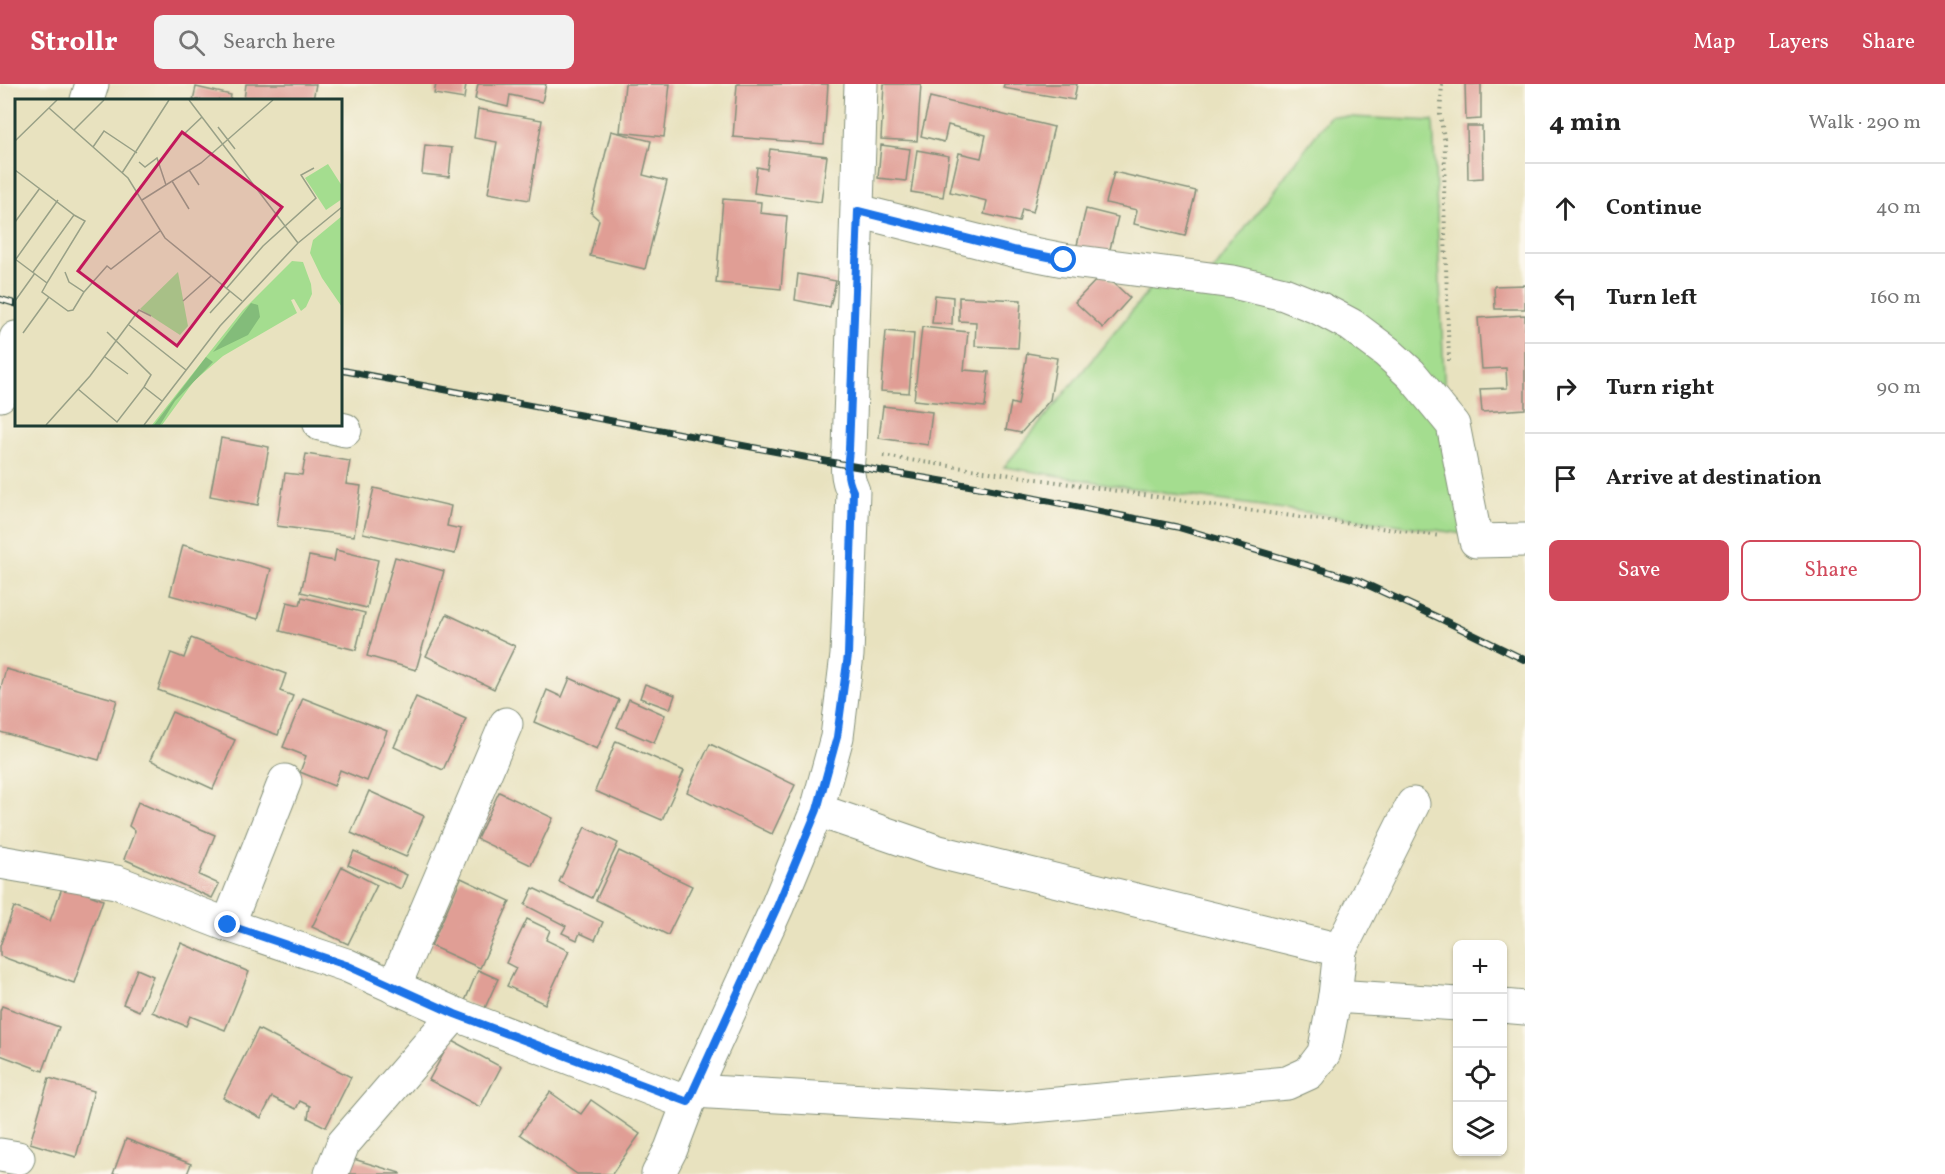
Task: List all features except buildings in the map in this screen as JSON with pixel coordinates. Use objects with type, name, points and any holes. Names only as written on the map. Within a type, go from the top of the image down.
[{"type":"street","points":[[87,99],[92,84]]},
{"type":"street","points":[[658,1174],[777,907],[817,810],[837,737],[848,655],[853,491],[847,480],[861,84]]},
{"type":"street","points":[[858,211],[1013,250],[1074,261],[1233,282],[1284,294],[1319,308],[1351,325],[1387,352],[1411,374],[1453,424],[1476,541],[1525,540]]},
{"type":"street","points":[[7,385],[15,343]]},
{"type":"street","points":[[394,987],[506,724]]},
{"type":"street","points":[[228,925],[285,781]]},
{"type":"street","points":[[0,862],[116,882],[228,925],[346,965],[455,1014],[691,1097],[1001,1109],[1287,1083],[1309,1073],[1324,1053],[1335,996],[1340,950],[1413,804]]},
{"type":"street","points":[[817,810],[939,852],[1340,950]]},
{"type":"street","points":[[1335,996],[1453,1004]]},
{"type":"street","points":[[1507,1006],[1525,1008]]},
{"type":"street","points":[[331,1174],[343,1144],[455,1014]]},
{"type":"path","points":[[1442,84],[1440,115],[1445,143],[1450,368]]},
{"type":"path","points":[[849,450],[1225,507],[1476,541]]},
{"type":"green space","points":[[1330,116],[1433,121],[1446,423],[1465,534],[1145,490],[1004,467],[1155,283],[1213,271]]},
{"type":"railway","points":[[0,299],[15,304]]},
{"type":"railway","points":[[342,370],[847,465],[984,488],[1177,527],[1357,580],[1525,660]]},
{"type":"route","points":[[228,925],[346,965],[455,1014],[688,1102],[777,907],[817,810],[837,737],[848,655],[851,585],[853,491],[847,480],[847,465],[858,211],[1013,250],[1064,260]]}]
